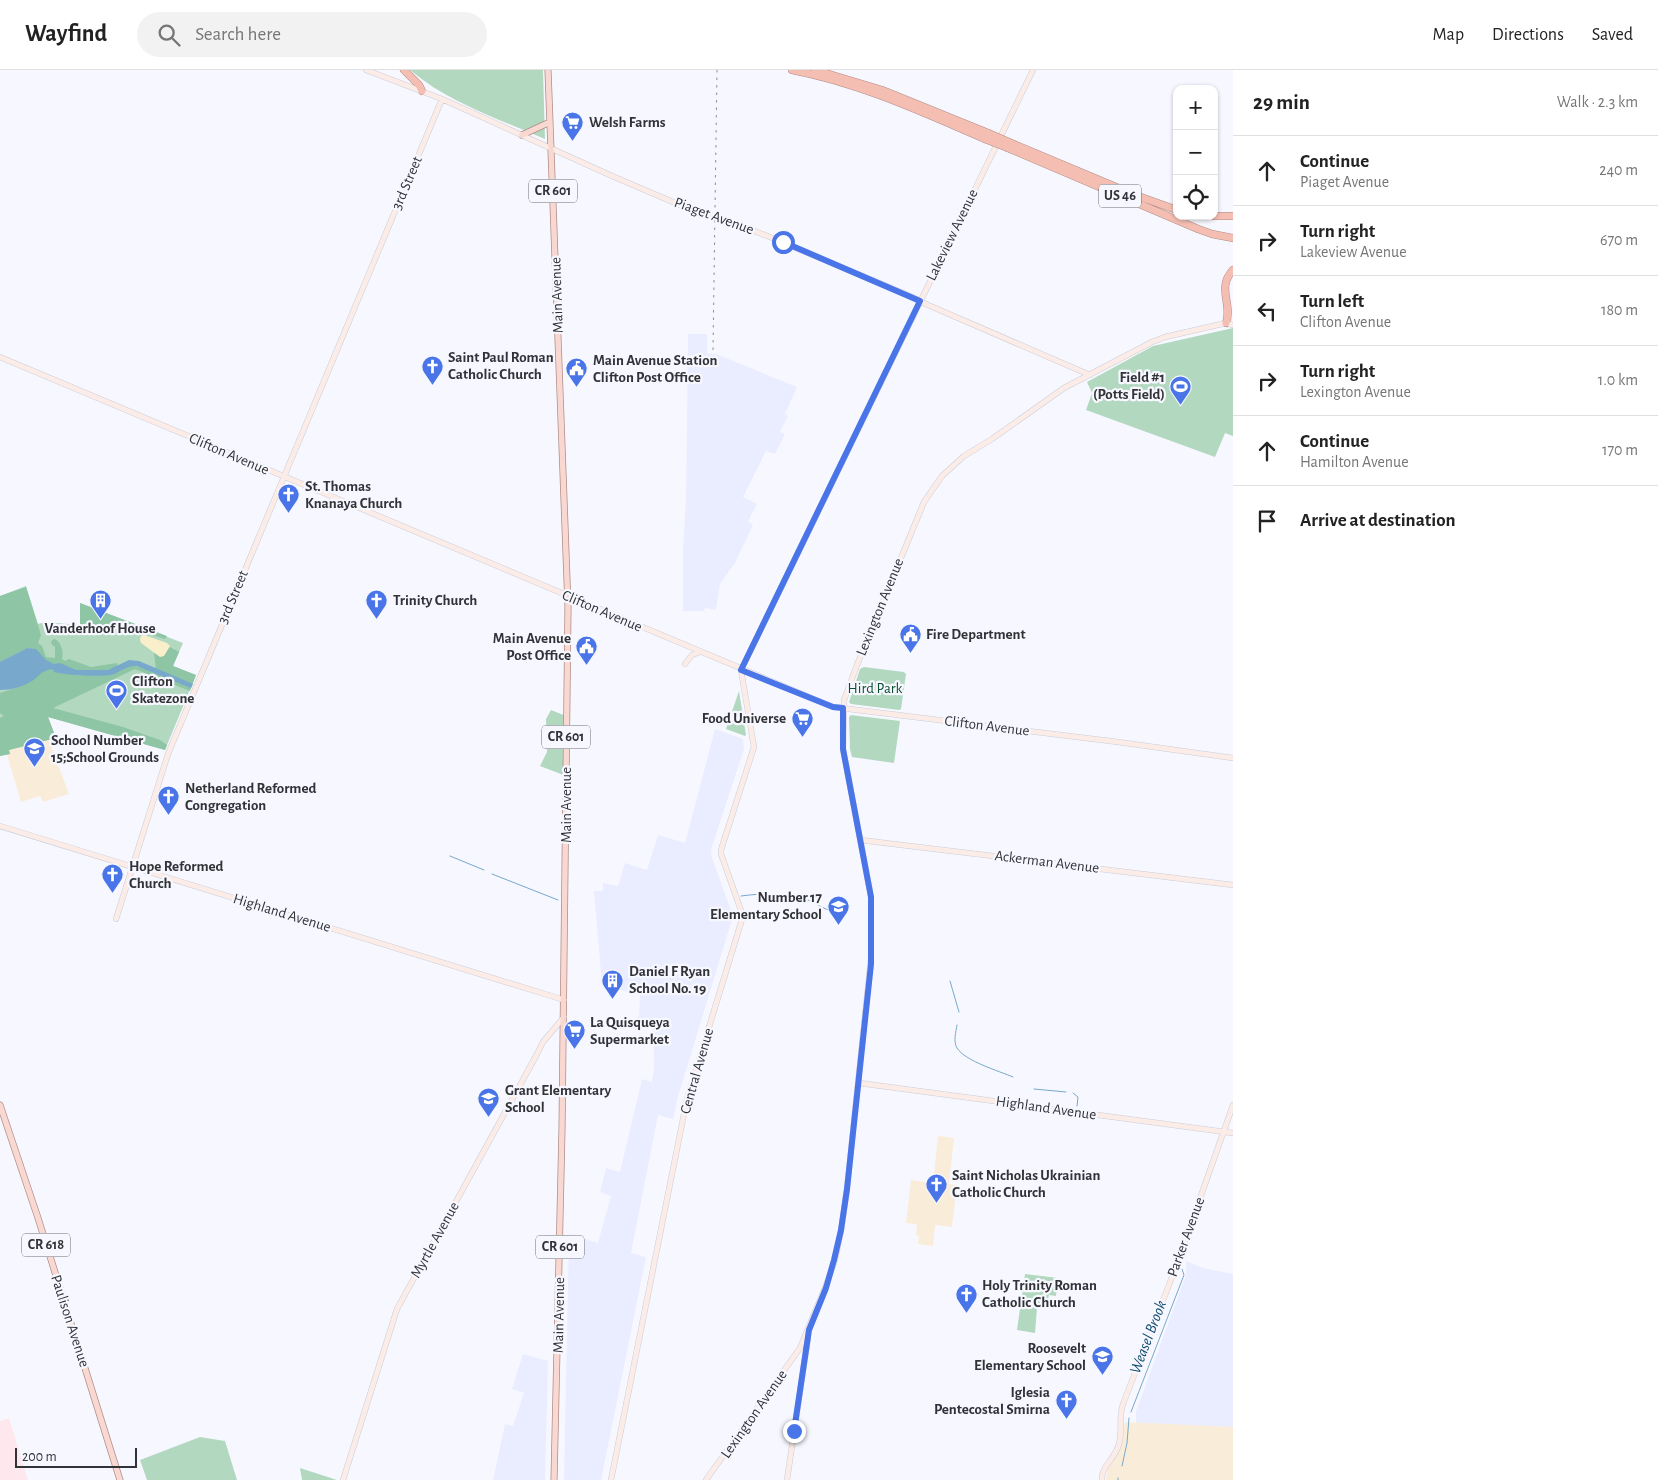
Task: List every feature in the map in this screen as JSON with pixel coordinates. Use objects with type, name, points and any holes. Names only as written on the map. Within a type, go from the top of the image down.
[{"type":"highway","points":[[399,70],[421,88]]},
{"type":"highway","points":[[404,70],[421,88]]},
{"type":"highway","name":"US 46","points":[[792,70],[849,85],[919,107]]},
{"type":"highway","name":"US 46","points":[[815,70],[882,90],[1010,146],[1135,196],[1173,209]]},
{"type":"highway","name":"US 46","points":[[1010,146],[1198,229],[1233,238]]},
{"type":"highway","points":[[1218,216],[1233,216]]},
{"type":"highway","points":[[1231,323],[1224,289],[1228,277],[1233,270]]},
{"type":"main road","name":"Main Avenue","points":[[548,70],[568,597],[564,1016],[554,1480]]},
{"type":"main road","points":[[522,135],[550,122]]},
{"type":"main road","name":"Paulison Avenue","points":[[0,1105],[38,1218],[120,1480]]},
{"type":"street","name":"Piaget Avenue","points":[[366,70],[421,88],[551,149],[638,187],[770,236],[1090,375]]},
{"type":"street","name":"Lakeview Avenue","points":[[741,670],[1033,70]]},
{"type":"street","name":"3rd Street","points":[[116,919],[168,754],[442,99]]},
{"type":"street","name":"Lexington Avenue","points":[[706,1480],[796,1354],[809,1330],[826,1288],[841,1230],[859,1083],[871,958],[871,897],[843,749],[843,708],[857,665],[924,502],[935,484],[964,456],[992,439],[1064,388],[1152,342],[1231,323]]},
{"type":"street","name":"Clifton Avenue","points":[[0,357],[741,670],[833,707],[1233,758]]},
{"type":"street","points":[[685,664],[692,655],[700,652]]},
{"type":"street","name":"Central Avenue","points":[[611,1480],[687,1099],[743,916],[720,854],[754,747],[741,670]]},
{"type":"street","name":"Highland Avenue","points":[[0,826],[564,1000]]},
{"type":"street","name":"Ackerman Avenue","points":[[860,840],[1233,885]]},
{"type":"street","name":"Myrtle Avenue","points":[[343,1480],[396,1309],[540,1049],[564,1016]]},
{"type":"street","name":"Highland Avenue","points":[[859,1083],[1233,1133]]},
{"type":"street","name":"Parker Avenue","points":[[1102,1480],[1103,1471],[1119,1446],[1120,1415],[1123,1404],[1174,1272],[1233,1105]]},
{"type":"street","points":[[787,1480],[809,1330]]},
{"type":"shaded area","points":[[688,334],[707,334],[707,353],[719,355],[797,387],[785,414],[788,416],[780,432],[785,434],[775,454],[766,451],[743,497],[757,504],[748,521],[753,525],[735,563],[720,584],[716,610],[705,608],[704,611],[683,611]]},
{"type":"shaded area","points":[[715,729],[743,739],[744,749],[711,850],[712,858],[733,916],[673,1119],[658,1115],[631,1253],[646,1257],[601,1480],[564,1480],[569,1234],[598,1243],[611,1196],[600,1192],[606,1168],[620,1172],[642,1079],[652,1082],[654,1070],[653,1027],[633,1020],[639,1016],[640,995],[602,985],[594,891],[603,891],[603,883],[618,886],[625,863],[647,870],[658,835],[685,843]]},
{"type":"shaded area","name":"School Number 15;School Grounds","points":[[49,740],[69,794],[43,802],[40,796],[21,802],[7,755],[10,754],[9,750]]},
{"type":"shaded area","points":[[938,1136],[954,1138],[949,1184],[957,1185],[952,1227],[935,1225],[933,1246],[918,1244],[919,1236],[916,1235],[917,1224],[906,1223],[911,1180],[933,1183]]},
{"type":"shaded area","points":[[1186,1261],[1203,1268],[1233,1274],[1233,1427],[1136,1423],[1136,1411],[1186,1275]]},
{"type":"shaded area","points":[[523,1354],[548,1361],[545,1480],[493,1480],[505,1424],[513,1426],[524,1393],[512,1389]]},
{"type":"shaded area","points":[[9,1418],[28,1480],[0,1480],[0,1421]]},
{"type":"shaded area","points":[[1125,1422],[1233,1427],[1233,1480],[1106,1480],[1108,1469],[1119,1452]]},
{"type":"green space","points":[[410,70],[543,70],[545,139],[458,101],[425,82]]},
{"type":"green space","points":[[1233,328],[1233,436],[1225,433],[1215,457],[1086,410],[1092,393],[1087,382],[1153,346]]},
{"type":"green space","points":[[26,586],[38,624],[45,622],[80,625],[80,603],[183,643],[173,666],[196,675],[165,750],[48,717],[56,738],[9,750],[10,754],[0,756],[0,596]]},
{"type":"green space","points":[[26,587],[41,635],[38,643],[42,646],[46,657],[55,658],[55,646],[51,643],[55,639],[62,648],[62,659],[65,661],[69,659],[91,667],[117,663],[118,667],[124,664],[156,670],[154,652],[166,645],[179,652],[173,666],[196,675],[190,691],[135,669],[53,708],[123,727],[160,740],[167,745],[165,750],[48,717],[56,738],[9,750],[10,754],[0,756],[0,718],[4,716],[0,713],[0,693],[22,686],[31,648],[27,648],[0,662],[0,596]]},
{"type":"green space","points":[[80,603],[167,636],[165,639],[140,633],[111,622],[109,632],[88,629],[80,632]]},
{"type":"green space","name":"Hird Park","points":[[864,667],[904,672],[906,674],[901,709],[851,704],[849,702],[860,669]]},
{"type":"green space","points":[[739,691],[746,735],[745,736],[726,729]]},
{"type":"green space","points":[[551,710],[566,716],[566,776],[540,766],[547,752],[546,719]]},
{"type":"green space","points":[[851,715],[900,721],[894,763],[852,757],[849,717]]},
{"type":"green space","points":[[1025,1274],[1058,1278],[1056,1296],[1049,1295],[1045,1309],[1037,1308],[1035,1333],[1017,1330]]},
{"type":"green space","points":[[200,1437],[225,1441],[237,1480],[147,1480],[140,1460]]},
{"type":"green space","points":[[300,1468],[337,1480],[302,1480]]},
{"type":"sand","points":[[144,635],[167,643],[170,646],[164,656],[160,657],[141,643],[141,636]]},
{"type":"water","points":[[27,648],[36,649],[46,660],[54,664],[60,663],[76,670],[108,670],[129,660],[139,661],[193,684],[191,688],[133,666],[106,676],[66,674],[54,672],[53,669],[43,672],[32,681],[21,686],[0,690],[0,662]]},
{"type":"waterway","name":"Weasel Brook","points":[[450,856],[484,870]]},
{"type":"waterway","name":"Weasel Brook","points":[[492,874],[558,900]]},
{"type":"waterway","name":"Weasel Brook","points":[[741,896],[783,894],[808,900],[837,913]]},
{"type":"waterway","name":"Weasel Brook","points":[[950,981],[959,1012]]},
{"type":"waterway","name":"Weasel Brook","points":[[957,1025],[955,1042],[961,1053],[991,1069],[1013,1077]]},
{"type":"waterway","name":"Weasel Brook","points":[[1034,1089],[1066,1092]]},
{"type":"waterway","name":"Weasel Brook","points":[[1073,1093],[1078,1097],[1077,1106]]},
{"type":"waterway","name":"Weasel Brook","points":[[1131,1412],[1184,1275],[1182,1269]]},
{"type":"waterway","name":"Weasel Brook","points":[[1122,1466],[1127,1443],[1129,1418]]},
{"type":"railway","points":[[713,350],[717,70]]},
{"type":"place","name":"Welsh Farms","points":[[573,141]]},
{"type":"place","name":"Saint Paul Roman Catholic Church","points":[[432,385]]},
{"type":"place","name":"Main Avenue Station Clifton Post Office","points":[[577,388]]},
{"type":"place","name":"Field #1 (Potts Field)","points":[[1181,405]]},
{"type":"place","name":"St. Thomas Knanaya Church","points":[[289,514]]},
{"type":"place","name":"Vanderhoof House","points":[[100,619]]},
{"type":"place","name":"Trinity Church","points":[[377,619]]},
{"type":"place","name":"Fire Department","points":[[910,653]]},
{"type":"place","name":"Main Avenue Post Office","points":[[587,666]]},
{"type":"place","name":"Clifton Skatezone","points":[[116,709]]},
{"type":"place","name":"Food Universe","points":[[802,737]]},
{"type":"place","name":"School Number 15;School Grounds","points":[[35,768]]},
{"type":"place","name":"Netherland Reformed Congregation","points":[[169,816]]},
{"type":"place","name":"Hope Reformed Church","points":[[113,894]]},
{"type":"place","name":"Number 17 Elementary School","points":[[838,925]]},
{"type":"place","name":"Daniel F Ryan School No. 19","points":[[613,999]]},
{"type":"place","name":"La Quisqueya Supermarket","points":[[574,1050]]},
{"type":"place","name":"Grant Elementary School","points":[[489,1118]]},
{"type":"place","name":"Saint Nicholas Ukrainian Catholic Church","points":[[936,1203]]},
{"type":"place","name":"Holy Trinity Roman Catholic Church","points":[[966,1313]]},
{"type":"place","name":"Roosevelt Elementary School","points":[[1102,1376]]},
{"type":"place","name":"Iglesia Pentecostal Smirna","points":[[1066,1420]]},
{"type":"route","points":[[783,242],[920,301],[741,670],[833,707],[843,708],[843,749],[871,897],[870,973],[847,1189],[834,1260],[826,1288],[809,1330],[794,1431]]}]
